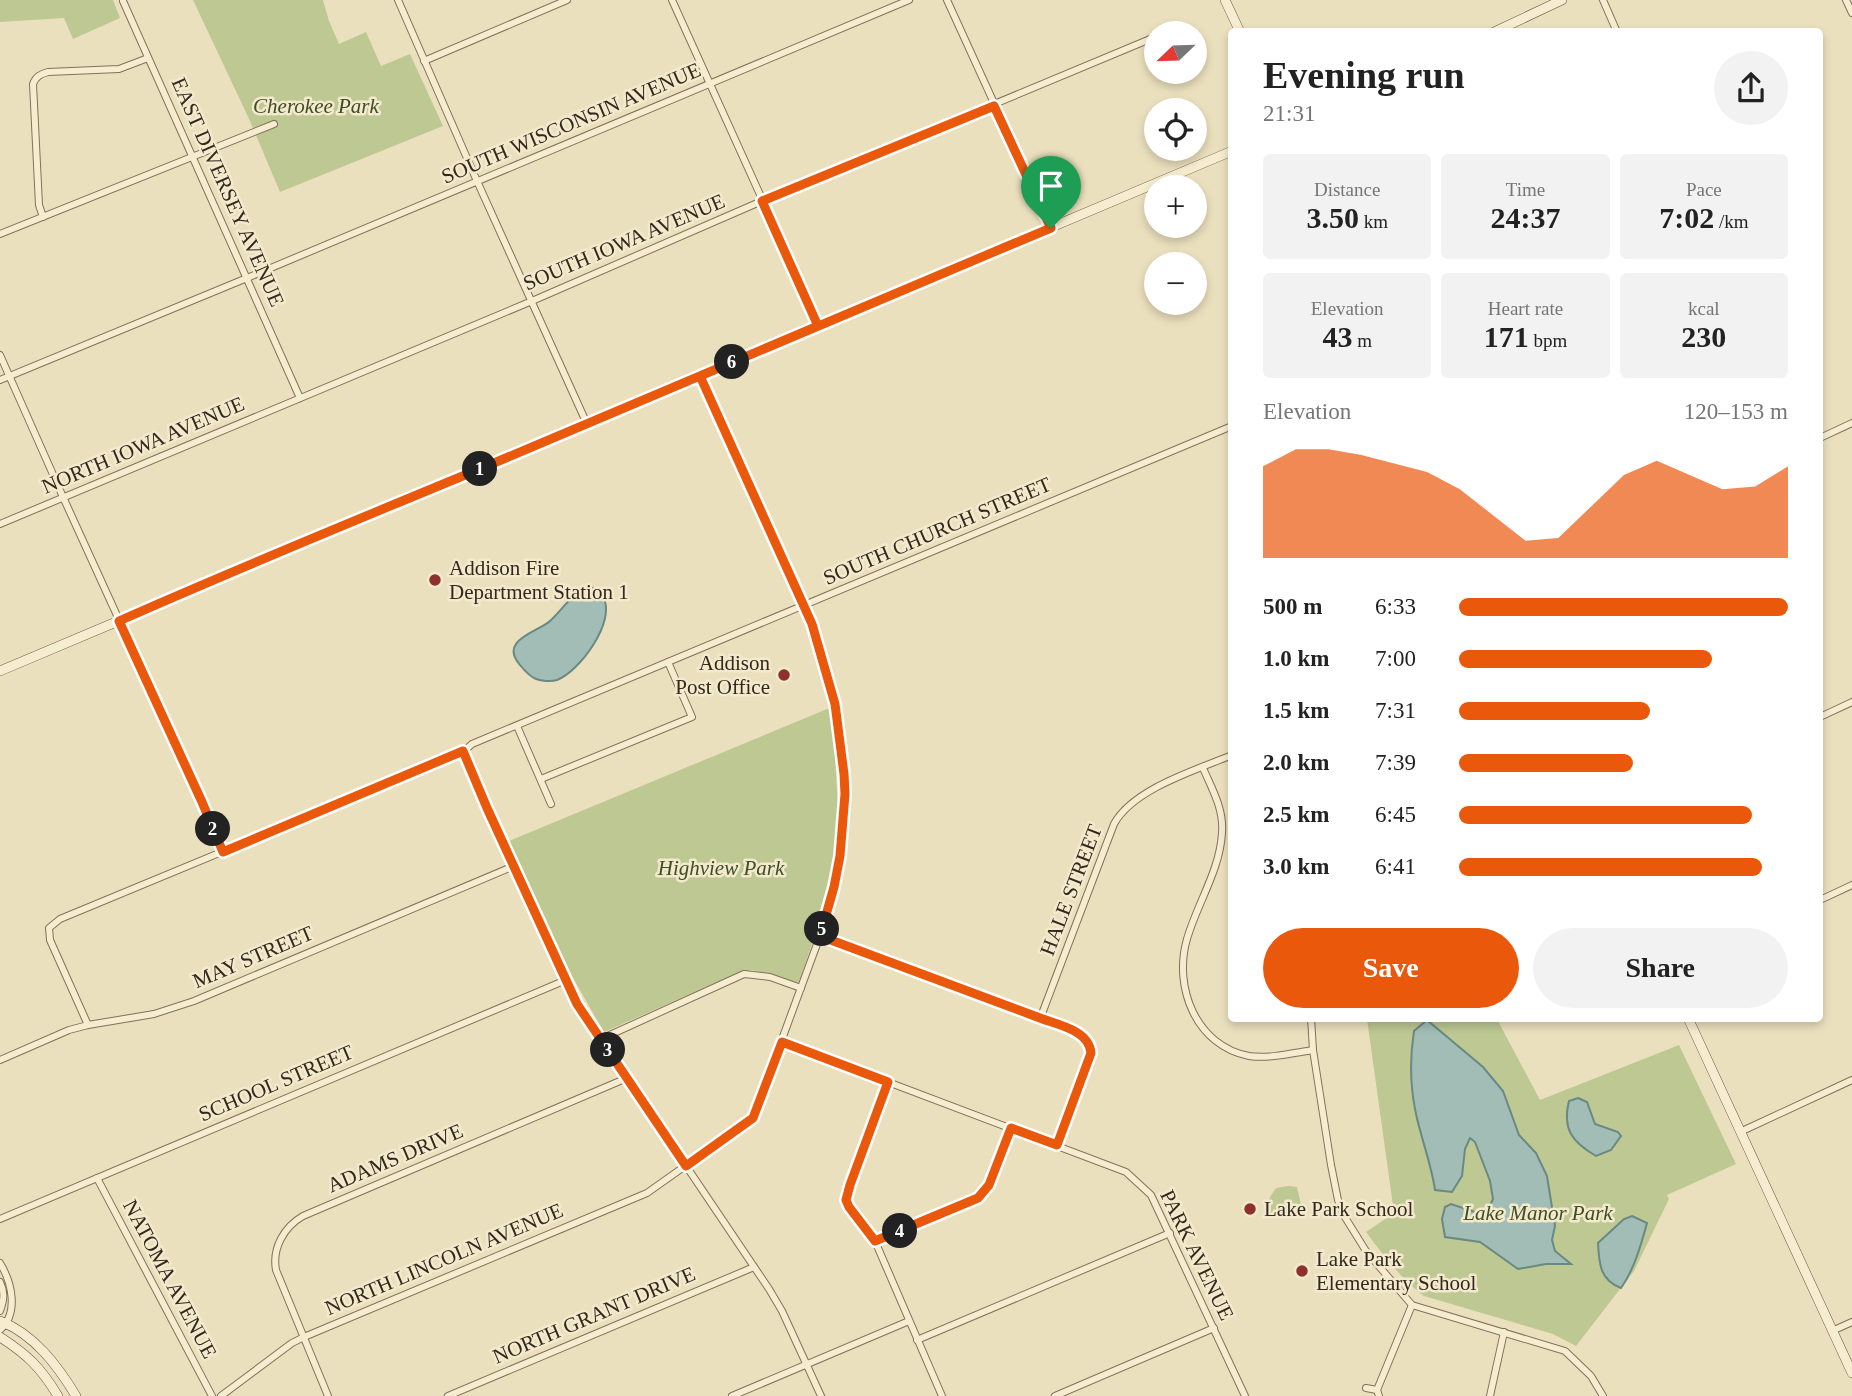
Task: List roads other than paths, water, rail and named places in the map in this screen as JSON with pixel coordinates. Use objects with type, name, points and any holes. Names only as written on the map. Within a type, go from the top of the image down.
[{"type":"street","points":[[398,0],[587,424]]},
{"type":"street","points":[[424,61],[567,0]]},
{"type":"street","points":[[672,0],[818,326]]},
{"type":"street","name":"SOUTH WISCONSIN AVENUE","points":[[0,380],[909,0]]},
{"type":"street","points":[[947,0],[1051,228]]},
{"type":"street","points":[[1225,0],[1238,28]]},
{"type":"street","points":[[1502,28],[1562,0]]},
{"type":"street","points":[[1602,0],[1615,28]]},
{"type":"street","points":[[1846,0],[1852,13]]},
{"type":"street","name":"EAST DIVERSEY AVENUE","points":[[123,1],[300,398]]},
{"type":"street","name":"SOUTH IOWA AVENUE","points":[[300,398],[1144,42]]},
{"type":"street","points":[[43,217],[38,205],[33,84],[36,79],[48,72],[119,69],[148,58]]},
{"type":"street","points":[[0,234],[274,124]]},
{"type":"street","points":[[0,671],[1228,153]]},
{"type":"street","points":[[0,355],[223,852]]},
{"type":"street","name":"NORTH LINCOLN AVENUE","points":[[221,1396],[303,1337],[646,1193],[753,1118],[820,936],[834,887],[840,856],[844,774],[834,698],[812,624],[700,376]]},
{"type":"street","name":"NORTH IOWA AVENUE","points":[[0,524],[300,398]]},
{"type":"street","points":[[1823,437],[1852,424]]},
{"type":"street","name":"SOUTH CHURCH STREET","points":[[88,1025],[50,940],[49,928],[60,919],[1228,428]]},
{"type":"street","points":[[541,779],[692,717],[668,662]]},
{"type":"street","points":[[1823,716],[1852,702]]},
{"type":"street","points":[[517,726],[551,804]]},
{"type":"street","points":[[463,751],[577,1004],[782,1311],[821,1396]]},
{"type":"street","name":"HALE STREET","points":[[1040,1018],[1120,814],[1159,786],[1228,757]]},
{"type":"street","points":[[1203,768],[1220,807],[1223,826],[1216,861],[1183,953],[1183,980],[1189,1005],[1210,1037],[1234,1051],[1258,1057],[1313,1050]]},
{"type":"street","name":"MAY STREET","points":[[0,1060],[69,1030],[154,1014],[194,1001],[514,866]]},
{"type":"street","points":[[1823,899],[1852,885]]},
{"type":"street","points":[[820,936],[1084,1037],[1091,1048],[1089,1060],[1057,1145]]},
{"type":"street","points":[[601,1039],[744,974],[771,977],[801,988]]},
{"type":"street","name":"SCHOOL STREET","points":[[0,1219],[566,980]]},
{"type":"street","points":[[1311,1022],[1331,1165],[1343,1214],[1366,1251],[1412,1305],[1566,1351],[1591,1376],[1603,1396]]},
{"type":"street","points":[[1690,1022],[1852,1373]]},
{"type":"street","name":"PARK AVENUE","points":[[782,1042],[1126,1172],[1151,1195],[1245,1396]]},
{"type":"street","name":"ADAMS DRIVE","points":[[303,1337],[274,1262],[280,1241],[293,1223],[316,1210],[627,1078]]},
{"type":"street","points":[[1740,1132],[1852,1080]]},
{"type":"street","points":[[888,1082],[846,1200],[875,1241],[942,1396]]},
{"type":"street","points":[[875,1241],[972,1201],[983,1193],[1011,1128]]},
{"type":"street","name":"NATOMA AVENUE","points":[[97,1178],[212,1396]]},
{"type":"street","points":[[917,1340],[1170,1233]]},
{"type":"street","points":[[0,1263],[11,1285],[11,1307],[2,1325],[23,1334],[47,1354],[76,1396]]},
{"type":"street","name":"NORTH GRANT DRIVE","points":[[448,1396],[754,1267]]},
{"type":"street","points":[[0,1282],[4,1289],[0,1311]]},
{"type":"street","points":[[1366,1388],[1378,1393],[1412,1305]]},
{"type":"street","points":[[732,1396],[909,1321]]},
{"type":"street","points":[[1832,1331],[1852,1321]]},
{"type":"street","points":[[1055,1396],[1214,1328]]},
{"type":"street","points":[[1490,1396],[1504,1332]]},
{"type":"street","points":[[0,1337],[23,1352],[46,1376],[58,1396]]},
{"type":"street","points":[[303,1337],[328,1396]]},
{"type":"water","points":[[591,587],[602,595],[606,607],[605,619],[594,644],[575,667],[557,680],[543,681],[531,676],[514,656],[517,643],[550,621],[584,589]]},
{"type":"water","points":[[1425,1022],[1429,1022],[1483,1067],[1503,1091],[1519,1135],[1536,1153],[1547,1176],[1555,1226],[1552,1240],[1555,1251],[1571,1264],[1546,1264],[1518,1269],[1480,1242],[1445,1237],[1442,1219],[1445,1207],[1451,1204],[1478,1213],[1488,1209],[1493,1199],[1490,1181],[1475,1142],[1470,1138],[1465,1149],[1462,1176],[1452,1192],[1435,1190],[1413,1099],[1411,1060],[1414,1031]]},
{"type":"water","points":[[1578,1098],[1587,1102],[1595,1124],[1618,1132],[1621,1136],[1611,1150],[1596,1156],[1571,1134],[1567,1111],[1569,1101]]},
{"type":"water","points":[[1632,1216],[1647,1223],[1640,1248],[1621,1288],[1605,1276],[1600,1264],[1598,1243],[1624,1219]]},
{"type":"place","name":"Addison Fire Department Station 1","points":[[435,580]]},
{"type":"place","name":"Addison Post Office","points":[[784,675]]},
{"type":"place","name":"Lake Park School","points":[[1250,1209]]},
{"type":"place","name":"Lake Park Elementary School","points":[[1302,1271]]},
{"type":"park label","name":"Cherokee Park","points":[[316,106]]},
{"type":"park label","name":"Highview Park","points":[[721,868]]},
{"type":"park label","name":"Lake Manor Park","points":[[1538,1213]]}]
